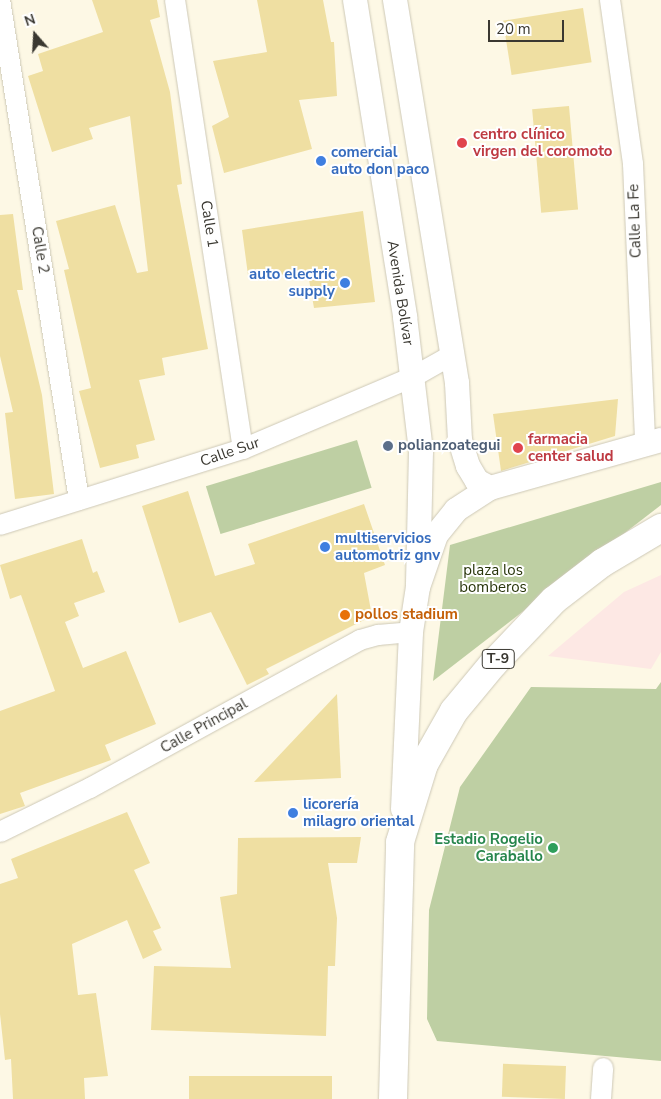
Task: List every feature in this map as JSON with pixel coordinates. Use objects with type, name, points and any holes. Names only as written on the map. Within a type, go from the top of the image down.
[{"type":"highway","name":"T-9","points":[[393,1099],[400,842],[424,764],[454,711],[487,671],[554,600],[602,563],[661,528]]},
{"type":"street","name":"Calle 2","points":[[0,0],[79,500]]},
{"type":"street","name":"Calle 1","points":[[175,0],[243,449]]},
{"type":"street","name":"Avenida Bolívar","points":[[355,0],[413,377],[421,451],[418,587]]},
{"type":"street","points":[[395,0],[452,355],[460,440],[477,481],[490,488]]},
{"type":"street","name":"Calle La Fe","points":[[610,0],[633,164],[653,442]]},
{"type":"street","name":"Calle Sur","points":[[0,525],[243,449],[413,377],[452,355]]},
{"type":"street","name":"T-9","points":[[400,842],[411,632],[418,587],[436,535],[456,510],[490,488],[653,442]]},
{"type":"street","name":"Calle Principal","points":[[0,832],[90,788],[360,640],[378,635],[411,632]]},
{"type":"street","points":[[602,1099],[603,1068]]},
{"type":"shaded area","points":[[661,575],[661,652],[651,669],[548,656],[624,592]]},
{"type":"green space","points":[[357,440],[372,488],[221,534],[206,486]]},
{"type":"green space","name":"plaza los bomberos","points":[[661,482],[661,505],[433,681],[450,545]]},
{"type":"green space","name":"Estadio Rogelio Caraballo","points":[[661,682],[661,1061],[437,1041],[427,1019],[429,910],[460,787],[531,687],[656,689]]},
{"type":"building","points":[[92,0],[157,0],[160,17],[150,20],[170,92],[182,184],[177,185],[208,349],[162,358],[165,375],[139,380],[155,440],[136,445],[139,458],[100,468],[79,391],[91,388],[64,270],[69,269],[56,221],[115,205],[137,273],[148,271],[130,116],[89,128],[93,139],[52,152],[28,76],[43,71],[38,54],[103,32]]},
{"type":"building","points":[[257,0],[323,0],[331,42],[334,42],[337,96],[299,100],[312,149],[224,173],[212,126],[229,117],[213,61],[267,52]]},
{"type":"building","points":[[583,8],[592,62],[512,75],[503,21]]},
{"type":"building","points":[[569,106],[578,210],[541,213],[532,109]]},
{"type":"building","points":[[363,211],[375,302],[314,308],[308,274],[248,275],[242,230]]},
{"type":"building","points":[[13,214],[23,290],[17,290],[42,395],[54,494],[15,499],[5,413],[13,412],[0,356],[0,215]]},
{"type":"building","points":[[618,399],[615,436],[501,471],[493,414]]},
{"type":"building","points":[[188,491],[215,576],[255,564],[248,544],[364,504],[385,565],[364,573],[372,616],[266,669],[269,674],[247,685],[211,612],[179,623],[142,506]]},
{"type":"building","points":[[82,539],[93,573],[97,571],[105,592],[74,603],[79,616],[65,622],[83,668],[126,651],[156,724],[105,745],[111,760],[20,793],[25,806],[0,814],[0,711],[55,691],[21,595],[10,599],[0,565]]},
{"type":"building","points":[[337,694],[341,778],[254,782]]},
{"type":"building","points":[[127,812],[150,863],[134,870],[161,928],[153,931],[162,950],[143,959],[127,920],[72,944],[78,995],[96,993],[108,1076],[84,1078],[85,1099],[13,1099],[11,1059],[5,1060],[0,1014],[0,884],[18,878],[11,859]]},
{"type":"building","points":[[361,837],[357,863],[328,863],[337,918],[335,966],[328,966],[326,1036],[151,1030],[154,966],[231,968],[220,897],[237,894],[238,838]]},
{"type":"building","points":[[503,1064],[566,1066],[565,1099],[502,1097]]},
{"type":"building","points":[[189,1076],[332,1076],[332,1099],[189,1099]]},
{"type":"place","name":"centro clínico virgen del coromoto","points":[[462,143]]},
{"type":"place","name":"comercial auto don paco","points":[[321,161]]},
{"type":"place","name":"auto electric supply","points":[[345,283]]},
{"type":"place","name":"polianzoategui","points":[[388,446]]},
{"type":"place","name":"farmacia center salud","points":[[518,448]]},
{"type":"place","name":"multiservicios automotriz gnv","points":[[325,547]]},
{"type":"place","name":"pollos stadium","points":[[345,615]]},
{"type":"place","name":"licorería milagro oriental","points":[[293,813]]},
{"type":"place","name":"Estadio Rogelio Caraballo","points":[[553,848]]}]
